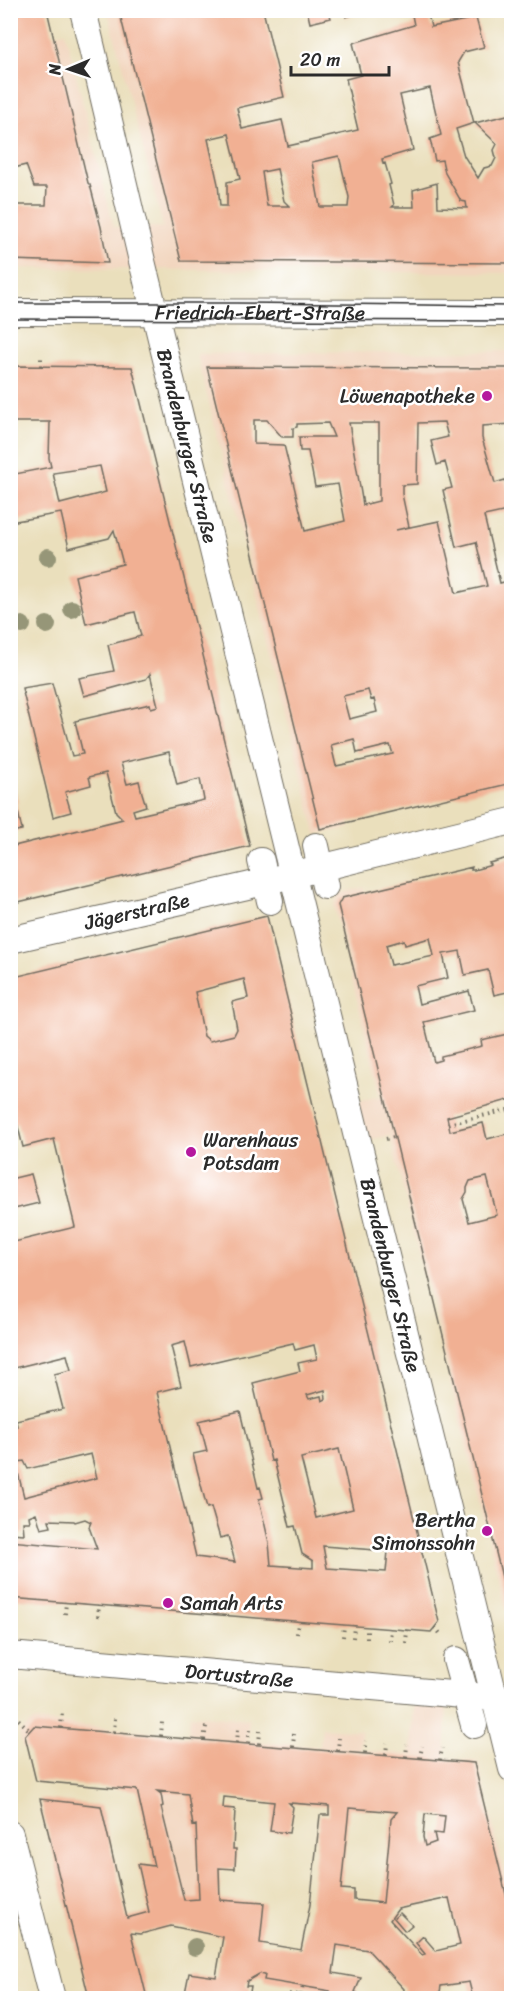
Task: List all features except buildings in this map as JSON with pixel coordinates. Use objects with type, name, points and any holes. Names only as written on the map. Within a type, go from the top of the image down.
[{"type":"street","name":"Brandenburger Straße","points":[[83,10],[476,1652],[503,1698],[505,1757]]},
{"type":"street","name":"Friedrich-Ebert-Straße","points":[[10,312],[512,313]]},
{"type":"street","name":"Jägerstraße","points":[[10,940],[512,821]]},
{"type":"street","points":[[474,1725],[466,1695],[476,1652]]},
{"type":"street","name":"Dortustraße","points":[[10,1655],[503,1698]]},
{"type":"street","points":[[10,1834],[52,1998]]},
{"type":"path","points":[[41,355],[41,366]]},
{"type":"path","points":[[448,1124],[512,1109]]},
{"type":"path","points":[[65,1614],[66,1602]]},
{"type":"path","points":[[98,1617],[99,1605]]},
{"type":"path","points":[[297,1634],[298,1621]]},
{"type":"path","points":[[343,1637],[344,1625]]},
{"type":"path","points":[[353,1638],[354,1625]]},
{"type":"path","points":[[367,1626],[367,1639]]},
{"type":"path","points":[[390,1641],[391,1629]]},
{"type":"path","points":[[406,1643],[407,1630]]},
{"type":"path","points":[[10,1711],[30,1731]]},
{"type":"path","points":[[61,1728],[62,1713]]},
{"type":"path","points":[[114,1732],[115,1718]]},
{"type":"path","points":[[161,1736],[162,1722]]},
{"type":"path","points":[[204,1740],[206,1726]]},
{"type":"path","points":[[237,1743],[238,1729]]},
{"type":"path","points":[[248,1743],[250,1730]]},
{"type":"path","points":[[259,1744],[260,1731]]},
{"type":"path","points":[[293,1747],[294,1734]]},
{"type":"path","points":[[338,1751],[339,1738]]},
{"type":"path","points":[[365,1753],[366,1741]]},
{"type":"path","points":[[386,1755],[387,1743]]},
{"type":"path","points":[[406,1757],[407,1744]]},
{"type":"path","points":[[420,1758],[422,1746]]},
{"type":"path","points":[[440,1760],[442,1748]]},
{"type":"path","points":[[302,1995],[303,1986]]},
{"type":"path","points":[[278,1998],[291,1994],[318,1998]]},
{"type":"shaded area","points":[[108,11],[143,11],[196,228],[511,231],[511,273],[11,268],[11,226],[73,227],[29,41],[65,32],[114,227],[163,227]]},
{"type":"shaded area","points":[[511,351],[511,393],[246,397],[350,828],[316,834],[197,354]]},
{"type":"shaded area","points":[[364,888],[511,1502],[511,1629],[390,1135],[351,1144],[342,1105],[381,1096],[334,906],[340,893]]},
{"type":"shaded area","points":[[414,1705],[447,1708],[445,1758],[478,1762],[511,1903],[511,1998],[508,1998],[455,1784],[206,1764],[210,1914],[177,1917],[144,1759],[23,1749],[19,1733],[33,1721],[188,1736],[190,1715],[249,1720],[247,1741],[320,1747],[322,1728],[361,1731],[360,1750],[410,1755]]},
{"type":"tram line","points":[[10,303],[512,306]]},
{"type":"tram line","points":[[10,319],[512,321]]},
{"type":"place","name":"Löwenapotheke","points":[[487,396]]},
{"type":"place","name":"Warenhaus Potsdam","points":[[191,1152]]},
{"type":"place","name":"Bertha Simonssohn","points":[[487,1531]]},
{"type":"place","name":"Samah Arts","points":[[168,1603]]}]
